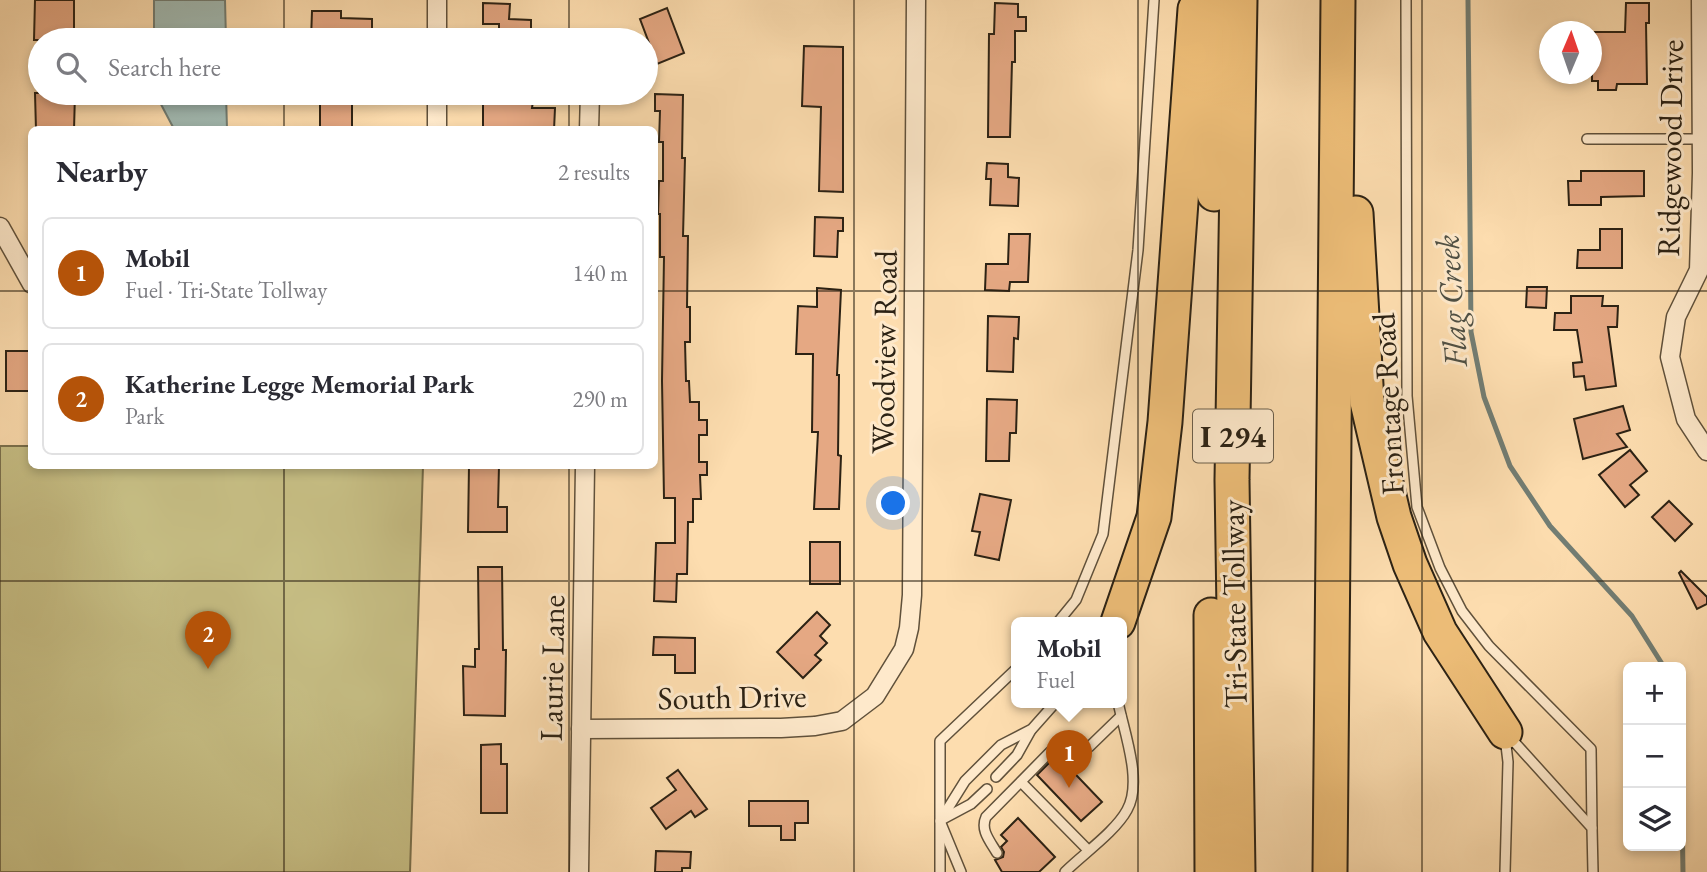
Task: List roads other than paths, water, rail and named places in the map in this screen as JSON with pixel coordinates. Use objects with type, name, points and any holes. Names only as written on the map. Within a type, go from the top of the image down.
[{"type":"highway","points":[[1120,617],[1154,517],[1166,410],[1196,0]]},
{"type":"highway","name":"Tri-State Tollway","points":[[1212,872],[1210,499],[1215,0]]},
{"type":"highway","name":"Tri-State Tollway","points":[[1238,872],[1232,480],[1240,0]]},
{"type":"highway","points":[[1330,872],[1338,0]]},
{"type":"highway","points":[[1344,0],[1367,402],[1394,517],[1410,564],[1440,632],[1504,732]]},
{"type":"street","points":[[437,0],[437,28]]},
{"type":"street","name":"Woodview Road","points":[[875,696],[904,649],[912,595],[916,0]]},
{"type":"street","name":"Ridgewood Drive","points":[[1703,8],[1703,271],[1676,317],[1670,357],[1686,419],[1707,451]]},
{"type":"street","points":[[437,105],[437,126]]},
{"type":"street","points":[[589,126],[590,105]]},
{"type":"street","points":[[0,227],[28,277]]},
{"type":"street","name":"Laurie Lane","points":[[579,872],[585,469]]},
{"type":"street","name":"South Drive","points":[[581,729],[814,726],[842,721],[875,696]]},
{"type":"lane","points":[[1062,617],[1076,600],[1103,534],[1138,250],[1154,0]]},
{"type":"lane","name":"Frontage Road","points":[[1406,0],[1407,396],[1417,507],[1440,568],[1462,611],[1489,646],[1591,749],[1593,872]]},
{"type":"lane","points":[[1587,139],[1702,139]]},
{"type":"lane","points":[[940,872],[940,741],[1011,675]]},
{"type":"lane","points":[[996,777],[1017,755],[1032,729],[1051,708]]},
{"type":"lane","points":[[1065,872],[1116,823],[1127,810],[1133,796],[1134,780],[1119,708]]},
{"type":"lane","points":[[997,853],[985,833],[986,817],[1055,747],[1089,747],[1121,716]]},
{"type":"lane","points":[[940,821],[965,781],[1001,745],[1032,729]]},
{"type":"lane","points":[[1504,732],[1592,828]]},
{"type":"lane","points":[[1504,732],[1508,762],[1505,872]]},
{"type":"lane","points":[[1021,782],[1088,850]]},
{"type":"lane","points":[[940,821],[971,804],[987,789]]},
{"type":"lane","points":[[940,821],[961,872]]},
{"type":"water","points":[[154,0],[225,0],[226,28],[154,28]]},
{"type":"water","points":[[161,105],[226,105],[227,126],[172,126]]},
{"type":"waterway","name":"Flag Creek","points":[[1468,0],[1471,332],[1484,397],[1510,466],[1550,526],[1632,616],[1661,662]]},
{"type":"waterway","name":"Flag Creek","points":[[1682,788],[1683,872]]},
{"type":"place","name":"Katherine Legge Memorial Park","points":[[208,669]]},
{"type":"place","name":"Mobil","points":[[1069,788]]}]
